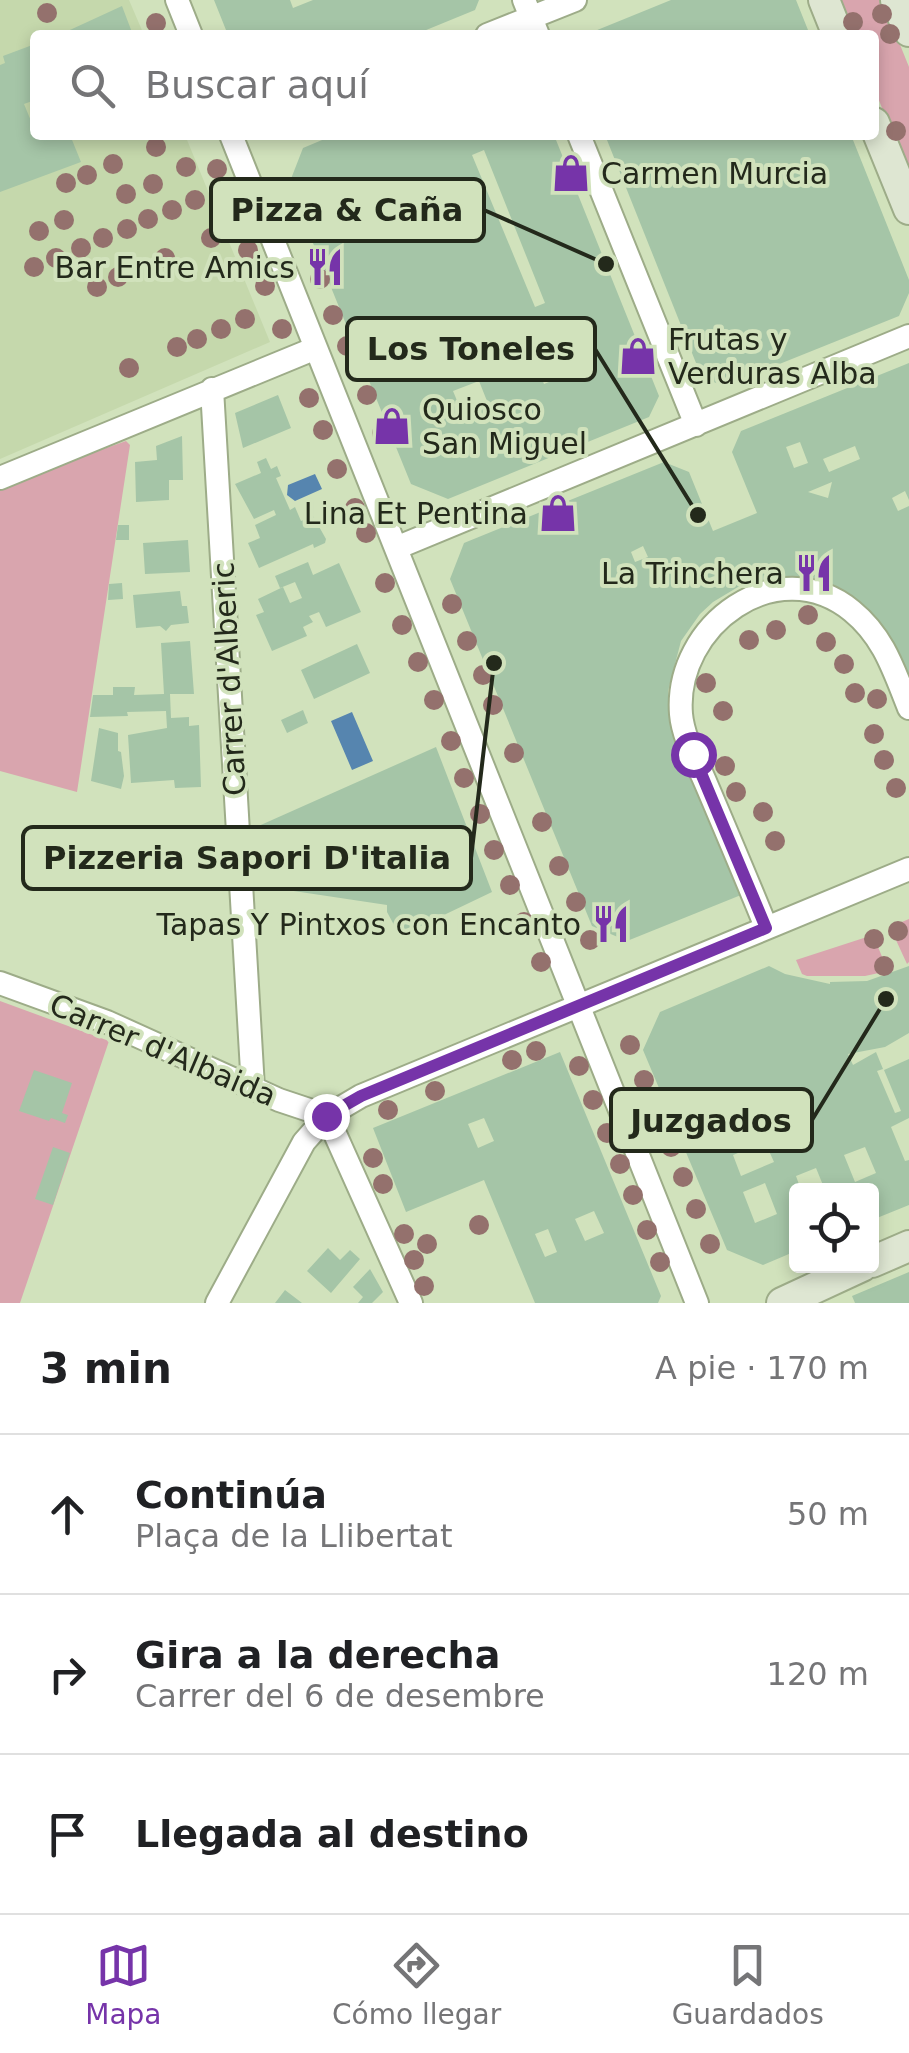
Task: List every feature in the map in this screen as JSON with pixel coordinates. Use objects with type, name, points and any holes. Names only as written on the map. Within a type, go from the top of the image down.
[{"type":"street","points":[[177,0],[189,30]]},
{"type":"street","points":[[499,30],[574,0]]},
{"type":"street","points":[[824,0],[836,30]]},
{"type":"street","points":[[896,0],[909,31]]},
{"type":"street","points":[[879,135],[909,209]]},
{"type":"street","points":[[238,140],[316,348],[697,1303]]},
{"type":"street","points":[[581,140],[696,425]]},
{"type":"street","points":[[396,548],[909,336]]},
{"type":"street","points":[[0,478],[316,348]]},
{"type":"street","name":"Carrer d'Alberic","points":[[212,389],[252,1088]]},
{"type":"street","points":[[766,928],[693,754],[681,715],[684,682],[693,653],[714,622],[738,602],[773,590],[808,589],[848,608],[877,635],[909,708]]},
{"type":"street","points":[[217,1303],[304,1142],[326,1116],[361,1096],[909,869]]},
{"type":"street","name":"Carrer d'Albaida","points":[[0,983],[107,1022],[252,1088],[326,1116]]},
{"type":"street","points":[[326,1116],[411,1303]]},
{"type":"street","points":[[879,1259],[909,1246]]},
{"type":"street","points":[[782,1303],[847,1273]]},
{"type":"shaded area","points":[[0,0],[129,0],[142,30],[30,30],[30,140],[187,140],[270,342],[0,459]]},
{"type":"shaded area","points":[[839,0],[882,0],[909,67],[909,175],[879,100],[879,30],[851,30]]},
{"type":"shaded area","points":[[126,441],[130,445],[77,792],[0,771],[0,486]]},
{"type":"shaded area","points":[[909,919],[909,962],[907,964],[890,927]]},
{"type":"shaded area","points":[[873,935],[888,971],[865,976],[802,974],[796,960]]},
{"type":"shaded area","points":[[0,1001],[109,1041],[20,1303],[0,1303]]},
{"type":"water","points":[[315,474],[322,489],[295,501],[287,495],[288,485]]},
{"type":"water","points":[[352,712],[373,761],[352,770],[331,721]]},
{"type":"building","points":[[214,0],[290,0],[293,8],[313,0],[479,0],[475,10],[426,30],[226,30]]},
{"type":"building","points":[[671,0],[796,0],[808,30],[597,30]]},
{"type":"building","points":[[122,6],[131,30],[70,30]]},
{"type":"building","points":[[30,46],[30,102],[24,104],[30,119],[30,140],[72,140],[81,162],[0,192],[0,65],[5,63],[3,56]]},
{"type":"building","points":[[322,140],[556,140],[659,396],[649,417],[448,499],[411,484],[289,184],[303,148]],"holes":[[[484,150],[545,303],[535,307],[472,155]],[[559,349],[564,361],[567,359],[576,371],[574,376],[569,374],[544,384],[534,359]],[[479,381],[489,406],[462,421],[458,419],[453,391]]]},
{"type":"building","points":[[607,140],[853,140],[909,280],[909,293],[899,316],[725,386],[702,378]]},
{"type":"building","points":[[909,363],[909,500],[905,491],[892,498],[898,511],[909,506],[909,682],[882,625],[850,595],[833,586],[779,577],[743,584],[713,602],[681,641],[668,691],[672,725],[741,895],[627,941],[592,926],[450,579],[464,543],[664,462],[689,472],[713,531],[757,513],[732,452],[741,431]],"holes":[[[800,442],[808,463],[794,468],[786,447]],[[855,446],[860,459],[829,472],[823,459]],[[832,482],[828,498],[808,492]],[[643,546],[648,557],[635,562],[631,552]]]},
{"type":"building","points":[[278,395],[291,428],[243,448],[235,413]]},
{"type":"building","points":[[182,436],[183,480],[169,480],[169,500],[136,502],[135,462],[157,460],[156,446]]},
{"type":"building","points":[[266,458],[271,469],[277,466],[281,476],[276,478],[290,510],[295,507],[301,521],[313,516],[326,539],[314,548],[313,544],[259,568],[248,543],[260,538],[255,525],[276,515],[274,510],[254,519],[235,484],[261,473],[257,462]]},
{"type":"building","points":[[118,525],[129,525],[129,540],[116,540]]},
{"type":"building","points":[[188,540],[190,572],[145,574],[143,543]]},
{"type":"building","points":[[308,562],[313,575],[339,563],[361,612],[326,627],[319,612],[309,616],[313,622],[303,627],[307,636],[272,651],[256,615],[264,612],[258,599],[283,587],[290,603],[302,598],[295,582],[280,588],[275,576]]},
{"type":"building","points":[[122,583],[123,599],[108,600],[109,584]]},
{"type":"building","points":[[180,591],[189,623],[171,625],[166,631],[160,626],[136,628],[133,595]]},
{"type":"building","points":[[190,641],[194,694],[170,694],[171,718],[189,717],[189,726],[199,725],[201,787],[175,788],[174,780],[131,783],[128,735],[167,728],[166,711],[90,717],[93,695],[113,695],[113,687],[135,687],[134,695],[164,694],[161,643]]},
{"type":"building","points":[[357,644],[370,673],[314,699],[301,670]]},
{"type":"building","points":[[303,710],[308,723],[287,733],[281,720]]},
{"type":"building","points":[[99,728],[118,733],[124,776],[121,789],[91,781]]},
{"type":"building","points":[[436,747],[492,892],[400,936],[387,905],[267,887],[247,831]]},
{"type":"building","points":[[769,966],[785,974],[830,984],[867,981],[909,966],[909,1033],[885,1047],[848,1054],[853,1065],[876,1052],[883,1069],[877,1071],[895,1113],[901,1111],[884,1070],[909,1059],[909,1118],[891,1127],[905,1161],[909,1160],[909,1205],[879,1217],[879,1183],[822,1183],[816,1168],[796,1176],[798,1183],[789,1183],[789,1254],[763,1265],[727,1250],[643,1050],[660,1012]],"holes":[[[765,1142],[774,1162],[741,1176],[733,1155]],[[865,1147],[876,1173],[855,1182],[844,1155]],[[765,1183],[777,1214],[755,1223],[743,1192]]]},
{"type":"building","points":[[560,1052],[661,1296],[658,1303],[535,1303],[484,1180],[406,1212],[373,1128]],"holes":[[[484,1118],[494,1141],[478,1148],[468,1124]],[[594,1211],[604,1233],[585,1241],[575,1219]],[[548,1229],[557,1252],[545,1257],[535,1234]]]},
{"type":"building","points":[[34,1070],[72,1083],[62,1113],[68,1115],[65,1123],[19,1111]]},
{"type":"building","points":[[53,1147],[70,1153],[53,1205],[35,1199]]},
{"type":"building","points":[[328,1248],[340,1260],[350,1250],[360,1259],[331,1293],[307,1271]]},
{"type":"building","points":[[370,1269],[383,1292],[372,1303],[358,1303],[363,1297],[353,1287]]},
{"type":"building","points":[[909,1272],[909,1303],[855,1303],[852,1296]]},
{"type":"building","points":[[285,1290],[302,1303],[275,1303]]},
{"type":"place","name":"Carmen Murcia","points":[[571,173]]},
{"type":"place","name":"Pizza & Caña","points":[[606,264]]},
{"type":"place","name":"Bar Entre Amics","points":[[325,267]]},
{"type":"place","name":"Frutas y Verduras Alba","points":[[638,356]]},
{"type":"place","name":"Quiosco San Miguel","points":[[392,426]]},
{"type":"place","name":"Lina Et Pentina","points":[[558,513]]},
{"type":"place","name":"Los Toneles","points":[[698,515]]},
{"type":"place","name":"La Trinchera","points":[[814,573]]},
{"type":"place","name":"Pizzeria Sapori D'italia","points":[[494,663]]},
{"type":"place","name":"Tapas Y Pintxos con Encanto","points":[[611,924]]},
{"type":"place","name":"Juzgados","points":[[886,999]]},
{"type":"route","points":[[326,1116],[361,1096],[766,928],[693,754]]}]
